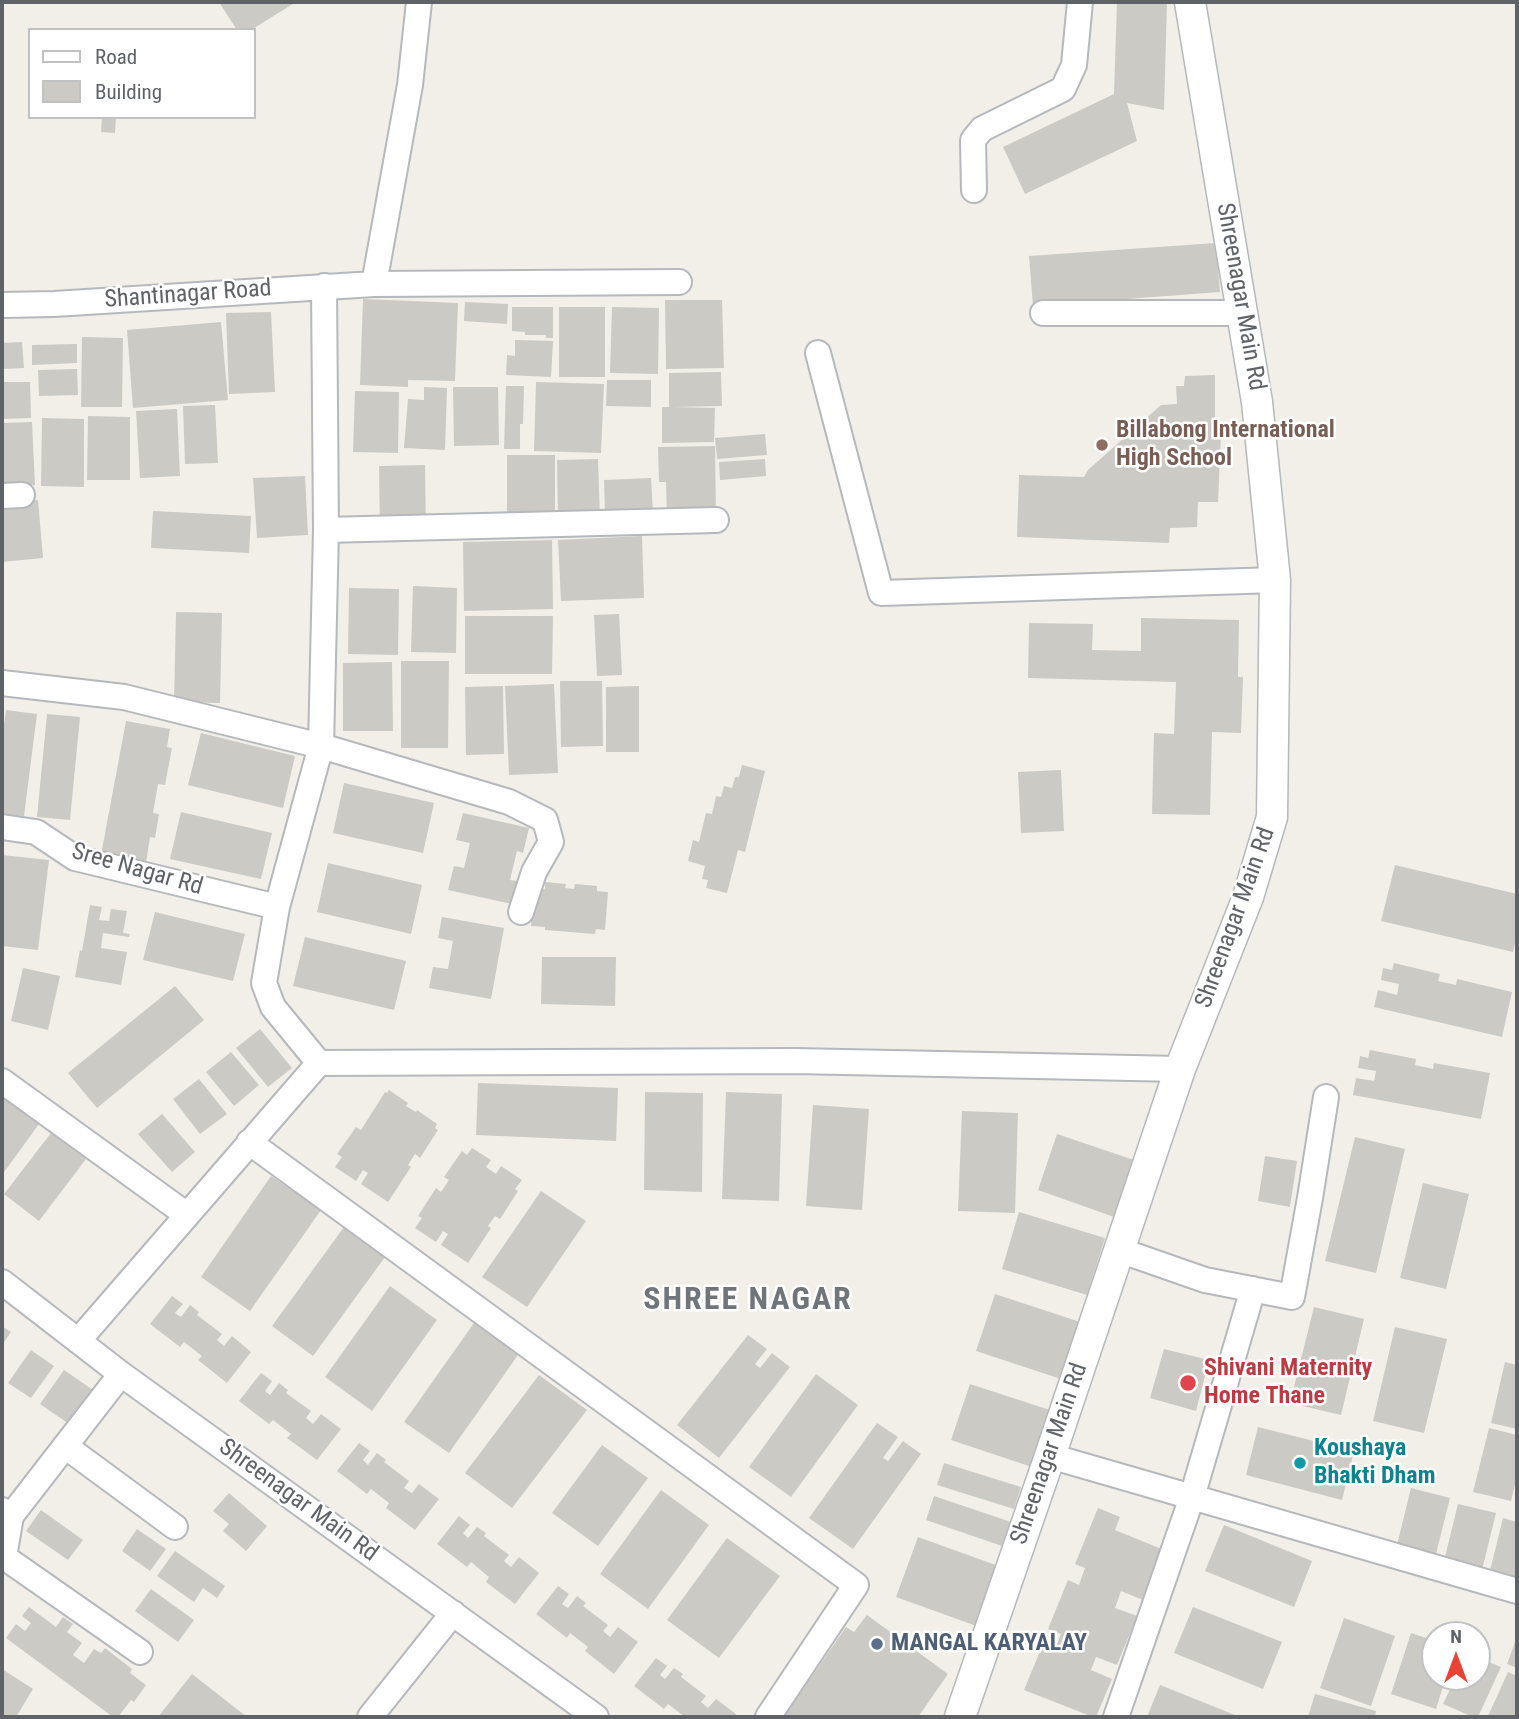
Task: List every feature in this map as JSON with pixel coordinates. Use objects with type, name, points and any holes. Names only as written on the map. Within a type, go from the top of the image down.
[{"type":"street","points":[[374,284],[410,85],[419,2]]},
{"type":"street","points":[[974,190],[973,140],[982,129],[1063,89],[1074,65],[1080,2]]},
{"type":"street","name":"Shreenagar Main Rd","points":[[960,1717],[1180,1069],[1248,897],[1272,817],[1275,580],[1257,402],[1190,2]]},
{"type":"street","name":"Shantinagar Road","points":[[2,305],[374,284],[679,282]]},
{"type":"street","points":[[319,1063],[273,1007],[264,984],[277,907],[321,746],[326,530],[324,286]]},
{"type":"street","points":[[1043,313],[1242,313]]},
{"type":"street","points":[[818,353],[881,593],[1275,580]]},
{"type":"street","points":[[326,530],[716,520]]},
{"type":"street","points":[[2,682],[124,697],[321,746],[509,802],[545,820],[551,842],[534,872],[521,912]]},
{"type":"street","name":"Sree Nagar Rd","points":[[2,827],[36,832],[75,858],[277,907]]},
{"type":"street","points":[[78,1341],[319,1063],[794,1061],[1180,1069]]},
{"type":"street","points":[[2,1081],[187,1215]]},
{"type":"street","points":[[1119,1250],[1205,1280],[1292,1297],[1326,1097]]},
{"type":"street","points":[[250,1142],[856,1585],[768,1717]]},
{"type":"street","name":"Shreenagar Main Rd","points":[[2,1282],[121,1374],[596,1717]]},
{"type":"street","points":[[1116,1717],[1192,1497],[1253,1289]]},
{"type":"street","points":[[121,1374],[65,1446],[6,1513],[4,1557],[140,1652]]},
{"type":"street","points":[[65,1446],[175,1527]]},
{"type":"street","points":[[1050,1456],[1517,1591]]},
{"type":"street","points":[[370,1717],[453,1613]]},
{"type":"building","points":[[219,2],[296,2],[254,28],[236,28]]},
{"type":"building","points":[[1117,2],[1167,2],[1164,110],[1127,103],[1137,141],[1025,194],[1003,147],[1114,94]]},
{"type":"building","points":[[102,119],[116,119],[115,133],[101,132]]},
{"type":"building","points":[[1216,243],[1220,292],[1033,306],[1029,256]]},
{"type":"building","points":[[363,299],[458,303],[455,381],[408,380],[408,387],[360,385]]},
{"type":"building","points":[[665,300],[722,300],[724,368],[666,369]]},
{"type":"building","points":[[465,302],[508,304],[507,324],[464,321]]},
{"type":"building","points":[[512,307],[553,307],[553,338],[512,331]]},
{"type":"building","points":[[559,307],[605,307],[605,377],[559,377]]},
{"type":"building","points":[[612,307],[659,308],[658,374],[610,373]]},
{"type":"building","points":[[271,312],[275,392],[229,394],[226,313]]},
{"type":"building","points":[[221,322],[228,400],[133,408],[127,330]]},
{"type":"building","points":[[82,337],[123,338],[122,407],[81,407]]},
{"type":"building","points":[[515,340],[553,341],[551,377],[506,375],[507,355],[515,356]]},
{"type":"building","points":[[22,342],[24,368],[2,369],[2,343]]},
{"type":"building","points":[[77,344],[77,363],[32,365],[32,345]]},
{"type":"building","points":[[77,369],[78,395],[39,396],[38,370]]},
{"type":"building","points":[[721,372],[722,406],[673,407],[715,408],[714,442],[662,443],[662,407],[669,407],[669,373]]},
{"type":"building","points":[[1215,375],[1215,431],[1221,433],[1218,502],[1198,502],[1197,527],[1170,528],[1169,543],[1017,537],[1019,475],[1084,477],[1088,470],[1161,405],[1177,404],[1176,386],[1184,386],[1185,376]]},
{"type":"building","points":[[607,380],[651,380],[651,407],[606,406]]},
{"type":"building","points":[[2,382],[30,382],[31,418],[2,419]]},
{"type":"building","points":[[536,382],[604,384],[601,453],[534,451]]},
{"type":"building","points":[[506,386],[524,386],[520,449],[504,449]]},
{"type":"building","points":[[424,387],[447,388],[445,450],[404,448],[408,399],[424,400]]},
{"type":"building","points":[[453,387],[498,387],[499,445],[454,446]]},
{"type":"building","points":[[355,391],[399,392],[398,453],[353,452]]},
{"type":"building","points":[[215,405],[218,463],[185,464],[183,406]]},
{"type":"building","points":[[177,409],[180,476],[140,478],[136,411]]},
{"type":"building","points":[[88,416],[130,417],[130,480],[87,480]]},
{"type":"building","points":[[42,418],[84,419],[84,487],[41,486]]},
{"type":"building","points":[[32,422],[35,485],[2,486],[2,423]]},
{"type":"building","points":[[765,434],[767,455],[717,459],[715,438]]},
{"type":"building","points":[[715,446],[716,518],[667,519],[666,482],[659,482],[658,447]]},
{"type":"building","points":[[507,455],[555,455],[555,524],[507,524]]},
{"type":"building","points":[[598,459],[600,520],[558,521],[557,460]]},
{"type":"building","points":[[765,459],[766,476],[720,480],[719,462]]},
{"type":"building","points":[[425,465],[426,531],[380,531],[379,466]]},
{"type":"building","points":[[305,476],[308,535],[257,538],[253,478]]},
{"type":"building","points":[[651,478],[653,513],[605,516],[604,480]]},
{"type":"building","points":[[38,500],[43,558],[2,562],[2,504]]},
{"type":"building","points":[[153,511],[251,516],[249,553],[151,548]]},
{"type":"building","points":[[642,536],[644,598],[561,601],[558,540]]},
{"type":"building","points":[[552,540],[553,609],[464,611],[463,542]]},
{"type":"building","points":[[413,586],[457,588],[456,653],[411,652]]},
{"type":"building","points":[[349,588],[399,589],[398,655],[348,654]]},
{"type":"building","points":[[176,612],[222,613],[220,703],[174,702]]},
{"type":"building","points":[[619,614],[622,675],[597,676],[594,615]]},
{"type":"building","points":[[465,616],[553,616],[552,674],[465,674]]},
{"type":"building","points":[[1141,618],[1239,620],[1238,677],[1243,677],[1241,733],[1212,732],[1210,815],[1152,814],[1154,733],[1174,734],[1176,682],[1028,678],[1029,623],[1093,624],[1092,650],[1141,651]]},
{"type":"building","points":[[401,661],[449,661],[448,748],[401,748]]},
{"type":"building","points":[[392,662],[393,731],[343,731],[343,663]]},
{"type":"building","points":[[560,681],[602,681],[603,746],[561,747]]},
{"type":"building","points":[[554,684],[558,773],[509,775],[505,686]]},
{"type":"building","points":[[503,686],[504,754],[466,755],[465,687]]},
{"type":"building","points":[[639,686],[639,752],[606,752],[606,687]]},
{"type":"building","points":[[6,710],[37,714],[24,816],[2,814],[2,740]]},
{"type":"building","points":[[47,714],[80,717],[70,820],[37,817]]},
{"type":"building","points":[[126,721],[170,729],[167,747],[172,748],[165,785],[158,784],[153,813],[159,814],[155,838],[150,837],[146,863],[101,855]]},
{"type":"building","points":[[201,733],[295,756],[283,808],[188,785]]},
{"type":"building","points":[[742,765],[765,771],[745,852],[738,850],[727,893],[706,888],[708,880],[702,879],[705,866],[688,861],[693,840],[699,842],[706,813],[712,814],[716,796],[721,797],[724,786],[732,788]]},
{"type":"building","points":[[1061,770],[1064,831],[1021,833],[1018,772]]},
{"type":"building","points":[[344,783],[434,803],[423,853],[333,833]]},
{"type":"building","points":[[181,812],[272,833],[261,879],[170,859]]},
{"type":"building","points":[[463,813],[529,828],[523,853],[517,851],[510,880],[517,881],[512,904],[448,890],[454,866],[464,868],[470,843],[456,840]]},
{"type":"building","points":[[2,855],[49,860],[38,950],[2,946]]},
{"type":"building","points":[[328,863],[422,885],[411,934],[317,912]]},
{"type":"building","points":[[1395,865],[1517,894],[1517,934],[1513,952],[1381,921]]},
{"type":"building","points":[[545,882],[566,884],[565,888],[574,889],[575,884],[597,886],[597,891],[608,892],[605,930],[596,929],[595,934],[545,930],[545,927],[531,926],[533,888],[545,889]]},
{"type":"building","points":[[90,905],[102,907],[99,920],[109,921],[111,909],[127,911],[123,933],[130,934],[129,937],[103,933],[101,948],[127,952],[121,985],[75,977]]},
{"type":"building","points":[[155,912],[245,934],[233,981],[143,960]]},
{"type":"building","points":[[442,917],[504,928],[491,999],[429,988],[433,967],[448,969],[453,941],[438,938]]},
{"type":"building","points":[[305,937],[406,961],[394,1010],[293,986]]},
{"type":"building","points":[[542,957],[616,957],[615,1006],[541,1004]]},
{"type":"building","points":[[1394,963],[1440,974],[1438,981],[1456,985],[1457,979],[1512,992],[1502,1037],[1374,1007],[1378,990],[1397,995],[1399,984],[1381,980],[1383,968],[1392,970]]},
{"type":"building","points":[[23,968],[60,976],[48,1030],[11,1021]]},
{"type":"building","points":[[175,986],[204,1020],[97,1108],[68,1073]]},
{"type":"building","points":[[260,1029],[292,1068],[268,1087],[236,1048]]},
{"type":"building","points":[[1370,1050],[1416,1059],[1415,1065],[1433,1069],[1434,1063],[1490,1073],[1481,1119],[1353,1095],[1356,1078],[1374,1081],[1376,1071],[1358,1068],[1360,1056],[1368,1058]]},
{"type":"building","points":[[231,1052],[259,1085],[234,1106],[206,1072]]},
{"type":"building","points":[[199,1079],[227,1114],[200,1134],[173,1099]]},
{"type":"building","points":[[478,1083],[618,1088],[616,1141],[476,1135]]},
{"type":"building","points":[[389,1090],[408,1103],[406,1106],[437,1124],[435,1128],[438,1130],[420,1158],[415,1154],[408,1165],[411,1167],[388,1202],[361,1184],[368,1173],[363,1170],[356,1181],[335,1167],[342,1157],[337,1154],[356,1127],[361,1130],[385,1092]]},
{"type":"building","points":[[645,1092],[703,1093],[702,1192],[644,1190]]},
{"type":"building","points":[[726,1092],[782,1094],[779,1201],[722,1199]]},
{"type":"building","points":[[2,1096],[39,1124],[2,1175]]},
{"type":"building","points":[[813,1105],[869,1109],[862,1210],[806,1206]]},
{"type":"building","points":[[962,1111],[1018,1113],[1015,1213],[958,1211]]},
{"type":"building","points":[[162,1114],[195,1152],[172,1172],[138,1134]]},
{"type":"building","points":[[51,1133],[86,1159],[39,1221],[4,1194]]},
{"type":"building","points":[[1057,1134],[1137,1161],[1117,1218],[1038,1190]]},
{"type":"building","points":[[1355,1137],[1405,1149],[1376,1273],[1325,1261]]},
{"type":"building","points":[[472,1148],[491,1160],[486,1167],[496,1174],[501,1166],[522,1180],[500,1219],[495,1216],[488,1226],[491,1228],[468,1263],[441,1245],[448,1234],[443,1231],[436,1242],[415,1228],[422,1218],[418,1216],[436,1188],[441,1192],[449,1180],[444,1177],[462,1151],[467,1155]]},
{"type":"building","points":[[1265,1156],[1297,1161],[1290,1207],[1258,1201]]},
{"type":"building","points":[[271,1176],[321,1210],[250,1311],[201,1277]]},
{"type":"building","points":[[1423,1183],[1469,1194],[1446,1289],[1400,1278]]},
{"type":"building","points":[[541,1191],[586,1221],[527,1307],[482,1277]]},
{"type":"building","points":[[1019,1212],[1105,1238],[1087,1295],[1002,1269]]},
{"type":"building","points":[[344,1227],[385,1257],[313,1356],[272,1326]]},
{"type":"building","points":[[390,1286],[437,1320],[372,1411],[325,1377]]},
{"type":"building","points":[[995,1294],[1080,1322],[1061,1379],[976,1351]]},
{"type":"building","points":[[172,1296],[183,1304],[175,1313],[181,1317],[190,1305],[199,1312],[197,1315],[222,1334],[217,1340],[224,1346],[232,1336],[251,1352],[227,1383],[198,1360],[202,1356],[184,1342],[180,1347],[150,1324]]},
{"type":"building","points":[[1314,1307],[1364,1319],[1341,1415],[1290,1403]]},
{"type":"building","points":[[474,1323],[518,1355],[449,1453],[404,1422]]},
{"type":"building","points":[[2,1326],[11,1332],[2,1345]]},
{"type":"building","points":[[1395,1327],[1447,1339],[1424,1433],[1373,1421]]},
{"type":"building","points":[[748,1335],[767,1349],[755,1364],[760,1368],[772,1353],[790,1367],[719,1458],[677,1425]]},
{"type":"building","points":[[1164,1349],[1209,1360],[1196,1411],[1150,1398]]},
{"type":"building","points":[[31,1350],[54,1366],[31,1398],[8,1383]]},
{"type":"building","points":[[1505,1362],[1517,1365],[1517,1429],[1491,1423]]},
{"type":"building","points":[[64,1370],[93,1390],[69,1424],[40,1404]]},
{"type":"building","points":[[261,1373],[272,1381],[265,1391],[270,1395],[279,1383],[288,1390],[286,1393],[311,1411],[306,1418],[313,1424],[321,1414],[341,1429],[317,1460],[287,1438],[291,1434],[273,1420],[269,1424],[239,1401]]},
{"type":"building","points":[[816,1374],[858,1405],[791,1497],[749,1467]]},
{"type":"building","points":[[539,1375],[587,1410],[512,1508],[465,1473]]},
{"type":"building","points":[[970,1384],[1056,1412],[1038,1469],[951,1440]]},
{"type":"building","points":[[877,1423],[898,1437],[883,1458],[888,1461],[903,1441],[921,1454],[853,1549],[809,1518]]},
{"type":"building","name":"Koushaya Bhakti Dham","points":[[1258,1427],[1354,1451],[1342,1500],[1246,1475]]},
{"type":"building","points":[[1489,1428],[1517,1435],[1517,1476],[1511,1501],[1473,1492]]},
{"type":"building","points":[[359,1443],[370,1451],[363,1460],[368,1465],[377,1453],[386,1460],[384,1462],[409,1481],[404,1488],[412,1493],[419,1484],[439,1499],[415,1530],[386,1508],[389,1503],[371,1489],[367,1494],[337,1471]]},
{"type":"building","points":[[602,1445],[648,1478],[598,1546],[552,1513]]},
{"type":"building","points":[[944,1463],[1021,1487],[1014,1509],[937,1485]]},
{"type":"building","points":[[1411,1488],[1450,1498],[1435,1558],[1396,1549]]},
{"type":"building","points":[[661,1490],[709,1525],[648,1609],[600,1574]]},
{"type":"building","points":[[229,1493],[267,1526],[246,1551],[223,1531],[229,1524],[213,1511]]},
{"type":"building","points":[[934,1496],[1014,1523],[1005,1547],[926,1520]]},
{"type":"building","points":[[1458,1504],[1496,1513],[1481,1574],[1443,1565]]},
{"type":"building","points":[[1098,1508],[1120,1517],[1115,1530],[1164,1550],[1143,1600],[1121,1591],[1115,1608],[1137,1616],[1117,1665],[1096,1657],[1091,1670],[1112,1679],[1096,1717],[1093,1717],[1024,1690],[1045,1639],[1057,1644],[1061,1634],[1048,1629],[1068,1580],[1079,1585],[1085,1568],[1075,1564]]},
{"type":"building","points":[[41,1510],[83,1540],[68,1560],[26,1531]]},
{"type":"building","points":[[459,1516],[470,1525],[463,1533],[468,1538],[477,1527],[486,1533],[484,1536],[509,1555],[504,1561],[511,1567],[519,1557],[539,1573],[515,1604],[486,1582],[489,1577],[471,1562],[467,1567],[437,1544]]},
{"type":"building","points":[[1503,1518],[1517,1522],[1517,1582],[1489,1575]]},
{"type":"building","points":[[1224,1525],[1312,1561],[1294,1607],[1205,1571]]},
{"type":"building","points":[[137,1529],[166,1549],[150,1571],[122,1551]]},
{"type":"building","points":[[918,1537],[1004,1568],[982,1628],[896,1597]]},
{"type":"building","points":[[727,1538],[780,1576],[719,1658],[667,1620]]},
{"type":"building","points":[[175,1551],[225,1586],[217,1598],[203,1588],[194,1602],[157,1576]]},
{"type":"building","points":[[558,1586],[569,1594],[562,1604],[568,1608],[577,1596],[586,1603],[583,1606],[608,1625],[603,1631],[610,1637],[618,1627],[638,1642],[614,1674],[585,1651],[588,1647],[570,1633],[567,1638],[536,1614]]},
{"type":"building","points":[[151,1589],[194,1620],[178,1642],[135,1611]]},
{"type":"building","points":[[29,1607],[56,1627],[63,1617],[73,1624],[67,1632],[82,1643],[73,1655],[84,1663],[94,1649],[101,1653],[105,1648],[132,1669],[130,1673],[146,1685],[134,1702],[131,1700],[118,1717],[113,1717],[6,1638],[16,1624],[25,1631],[31,1623],[22,1616]]},
{"type":"building","points":[[1193,1607],[1282,1642],[1263,1689],[1174,1653]]},
{"type":"building","name":"MANGAL KARYALAY","points":[[867,1615],[948,1674],[918,1717],[784,1717],[846,1627],[854,1632]]},
{"type":"building","points":[[1344,1618],[1395,1636],[1371,1706],[1320,1688]]},
{"type":"building","points":[[1411,1633],[1421,1636],[1421,1691],[1442,1691],[1436,1709],[1391,1694]]},
{"type":"building","points":[[1517,1637],[1517,1668],[1507,1664]]},
{"type":"building","points":[[656,1658],[667,1666],[660,1675],[665,1679],[674,1668],[683,1674],[681,1677],[706,1696],[701,1702],[708,1708],[716,1699],[736,1714],[733,1717],[685,1717],[668,1704],[664,1709],[634,1686]]},
{"type":"building","points":[[1491,1663],[1501,1667],[1491,1689]]},
{"type":"building","points":[[2,1669],[33,1689],[16,1717],[2,1717]]},
{"type":"building","points":[[1508,1672],[1517,1676],[1517,1717],[1488,1716]]},
{"type":"building","points":[[192,1674],[247,1717],[158,1717]]},
{"type":"building","points":[[1160,1685],[1240,1717],[1147,1717]]},
{"type":"building","points":[[1449,1691],[1490,1691],[1478,1717],[1443,1704]]},
{"type":"building","points":[[1315,1694],[1376,1711],[1375,1717],[1308,1717]]},
{"type":"place","name":"Billabong International High School","points":[[1102,445]]},
{"type":"place","name":"Shivani Maternity Home Thane","points":[[1188,1383]]},
{"type":"place","name":"Koushaya Bhakti Dham","points":[[1300,1463]]},
{"type":"place","name":"MANGAL KARYALAY","points":[[877,1644]]},
{"type":"district","name":"SHREE NAGAR","points":[[748,1301]]}]
